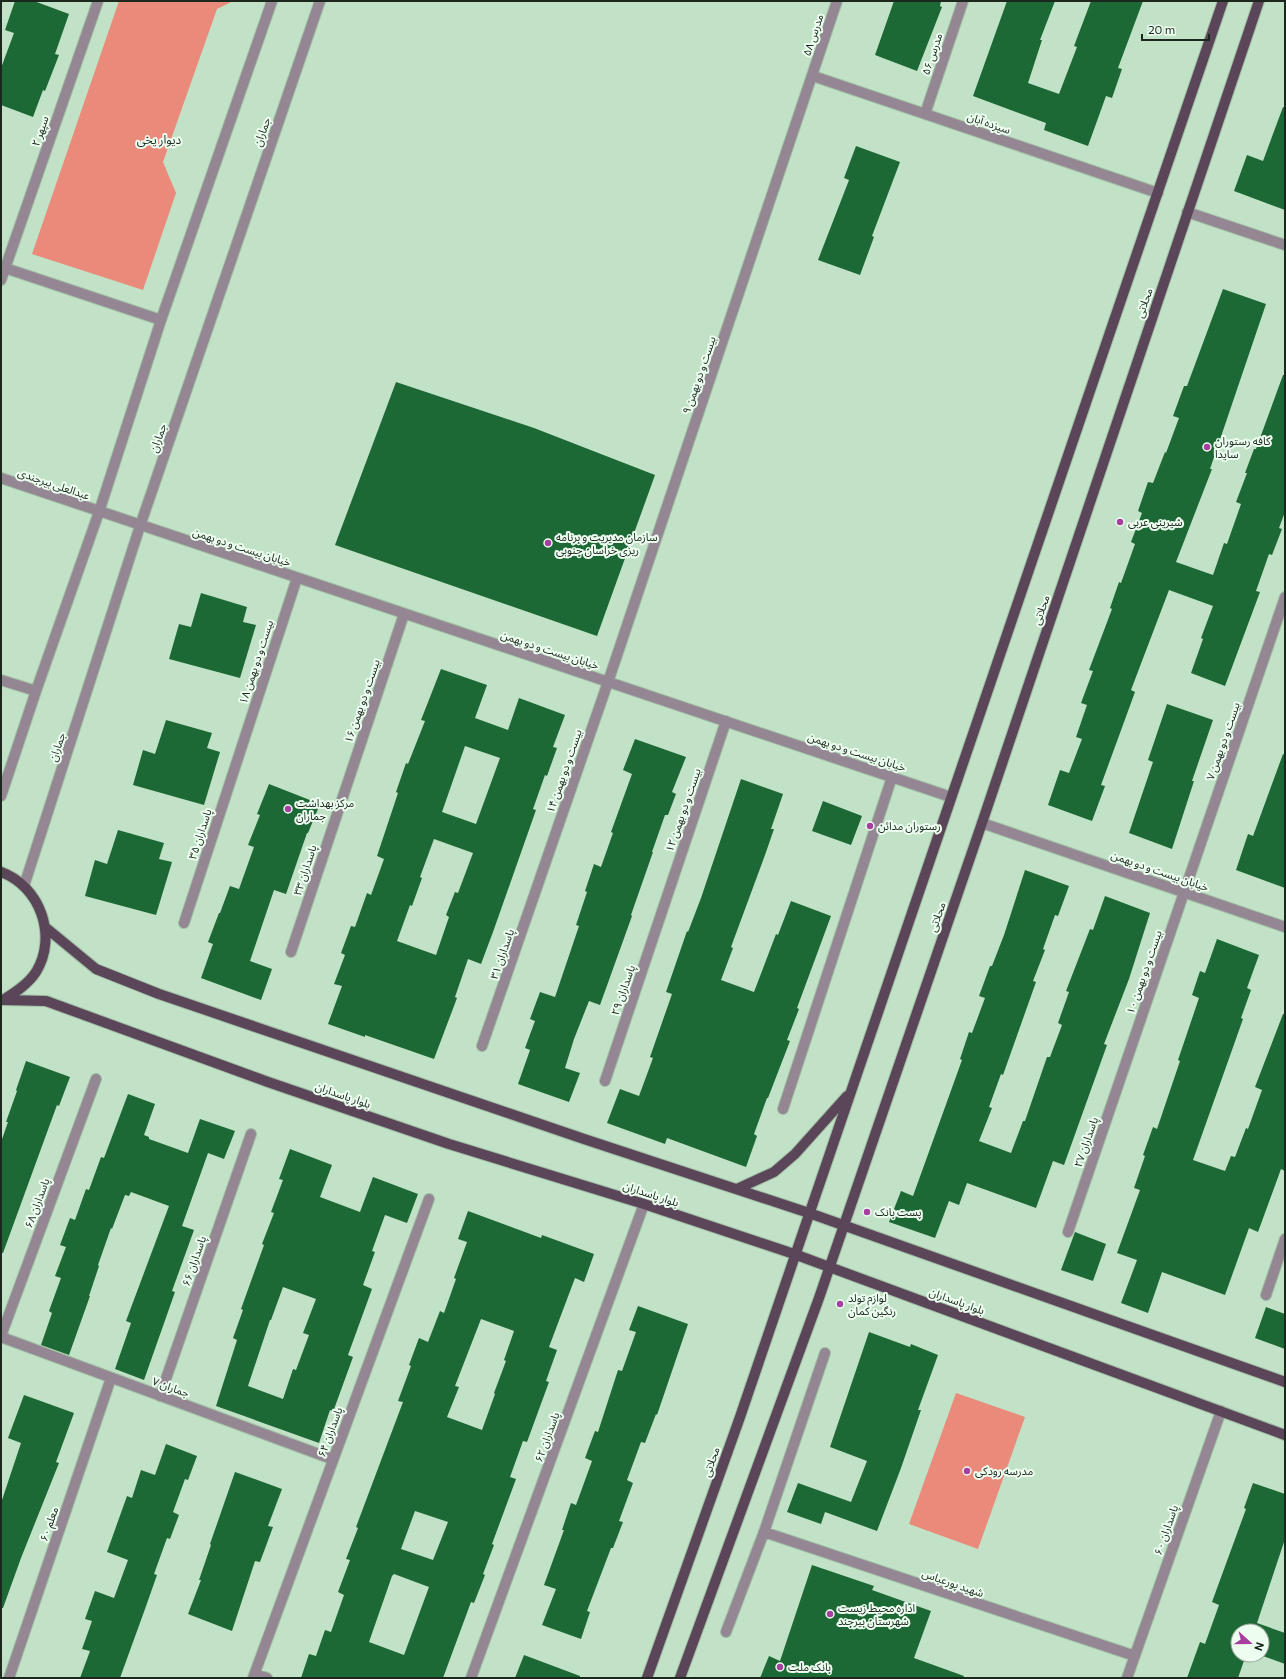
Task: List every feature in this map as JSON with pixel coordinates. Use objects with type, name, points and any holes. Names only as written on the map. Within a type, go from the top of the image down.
[{"type":"main road","name":"محلاتی","points":[[648,1678],[742,1410],[1223,1]]},
{"type":"main road","name":"محلاتی","points":[[829,1267],[982,823],[1259,1]]},
{"type":"main road","points":[[1,872],[9,875],[24,886],[34,898],[42,912],[45,927],[44,950],[36,971],[21,989],[2,1000]]},
{"type":"main road","points":[[45,927],[96,969],[159,994],[809,1213],[1285,1382]]},
{"type":"main road","name":"بلوار پاسداران","points":[[2,1000],[46,1001],[268,1082],[449,1144],[644,1204],[794,1254],[1285,1435]]},
{"type":"main road","points":[[737,1189],[774,1172],[795,1154],[850,1093]]},
{"type":"main road","points":[[680,1678],[829,1267]]},
{"type":"street","name":"سپهر ۲","points":[[1,280],[98,1]]},
{"type":"street","points":[[1,796],[99,512],[161,320],[272,1]]},
{"type":"street","name":"جماران","points":[[24,886],[140,526],[320,1]]},
{"type":"street","name":"مدرس ۵۸","points":[[813,76],[837,1]]},
{"type":"street","name":"مدرس ۵۶","points":[[925,114],[963,1]]},
{"type":"street","name":"سیزده آبان","points":[[813,76],[1158,193]]},
{"type":"street","name":"بیست و دو بهمن ۹","points":[[608,682],[813,76]]},
{"type":"street","points":[[1187,212],[1285,245]]},
{"type":"street","points":[[5,268],[161,320]]},
{"type":"street","name":"عبدالعلی بیرجندی","points":[[1,478],[140,526]]},
{"type":"street","name":"خیابان بیست و دو بهمن","points":[[140,526],[951,797]]},
{"type":"street","name":"بیست و دو بهمن ۱۸","points":[[239,753],[297,578]]},
{"type":"street","name":"بیست و دو بهمن ۷","points":[[1184,892],[1285,597]]},
{"type":"street","name":"بیست و دو بهمن ۱۶","points":[[343,796],[404,614]]},
{"type":"street","points":[[1,680],[36,691]]},
{"type":"street","name":"بیست و دو بهمن ۱۴","points":[[543,868],[608,682]]},
{"type":"street","name":"بیست و دو بهمن ۱۲","points":[[664,906],[726,721]]},
{"type":"street","name":"پاسداران ۳۵","points":[[184,923],[239,753]]},
{"type":"street","points":[[783,1110],[892,777]]},
{"type":"street","name":"پاسداران ۳۳","points":[[291,952],[343,796]]},
{"type":"street","name":"خیابان بیست و دو بهمن","points":[[982,823],[1285,927]]},
{"type":"street","name":"پاسداران ۳۱","points":[[482,1046],[543,868]]},
{"type":"street","name":"بیست و دو بهمن ۱۰","points":[[1127,1060],[1184,892]]},
{"type":"street","name":"پاسداران ۲۹","points":[[605,1081],[664,906]]},
{"type":"street","name":"پاسداران ۲۷","points":[[1068,1232],[1127,1060]]},
{"type":"street","name":"پاسداران ۶۸","points":[[1,1336],[96,1080]]},
{"type":"street","name":"پاسداران ۶۶","points":[[160,1396],[251,1134]]},
{"type":"street","name":"پاسداران ۶۴","points":[[254,1676],[332,1459],[429,1199]]},
{"type":"street","name":"پاسداران ۶۲","points":[[471,1678],[644,1204]]},
{"type":"street","points":[[1266,1295],[1285,1239]]},
{"type":"street","name":"جماران ۷","points":[[1,1336],[332,1459]]},
{"type":"street","points":[[726,1632],[764,1532],[825,1353]]},
{"type":"street","name":"معلم ۶۰","points":[[9,1678],[111,1378]]},
{"type":"street","name":"پاسداران ۶۰","points":[[1127,1678],[1220,1411]]},
{"type":"street","name":"شهید پورعباس","points":[[764,1532],[1135,1656]]},
{"type":"street","points":[[254,1676],[267,1678]]},
{"type":"shaded area","points":[[119,1],[233,1],[217,9],[163,162],[176,193],[143,290],[32,254]]},
{"type":"shaded area","name":"مدرسه رودکی","points":[[956,1393],[1025,1417],[978,1549],[909,1524]]},
{"type":"building","points":[[15,1],[34,1],[69,14],[55,54],[59,55],[45,91],[43,90],[33,117],[1,105],[1,68],[14,33],[5,30]]},
{"type":"building","points":[[894,1],[941,1],[940,6],[942,7],[917,71],[875,55]]},
{"type":"building","points":[[1007,1],[1055,1],[1040,40],[1042,40],[1028,83],[1059,94],[1077,47],[1074,46],[1091,1],[1143,1],[1118,68],[1122,69],[1112,98],[1106,96],[1088,146],[1044,130],[1046,123],[973,96]]},
{"type":"building","points":[[1283,107],[1285,108],[1285,210],[1234,191],[1247,155],[1263,161]]},
{"type":"building","points":[[856,146],[900,162],[872,236],[874,237],[860,275],[818,260],[849,180],[844,178]]},
{"type":"building","points":[[1223,289],[1266,304],[1210,469],[1212,469],[1176,562],[1213,575],[1224,543],[1227,544],[1241,504],[1236,502],[1247,473],[1245,473],[1254,449],[1256,449],[1283,375],[1285,375],[1285,512],[1279,528],[1282,529],[1272,555],[1269,554],[1256,591],[1260,592],[1225,686],[1191,673],[1203,639],[1201,638],[1213,606],[1169,590],[1131,690],[1135,692],[1101,785],[1105,786],[1092,821],[1048,805],[1060,770],[1069,773],[1082,739],[1076,737],[1087,705],[1081,703],[1093,671],[1089,670],[1112,609],[1110,608],[1119,582],[1121,583],[1135,544],[1131,542],[1142,513],[1138,511],[1148,482],[1153,483],[1165,452],[1166,453],[1179,418],[1173,416],[1184,386],[1187,386]]},
{"type":"building","name":"سازمان مدیریت و برنامه ریزی خراسان جنوبی","points":[[396,382],[534,428],[655,475],[597,636],[335,545]]},
{"type":"building","points":[[201,593],[247,607],[243,622],[256,625],[240,678],[169,659],[179,624],[191,627]]},
{"type":"building","points":[[441,669],[487,685],[475,718],[508,730],[519,698],[565,715],[553,747],[557,748],[547,776],[545,775],[533,809],[536,810],[481,964],[468,959],[455,997],[457,998],[434,1059],[328,1024],[342,986],[334,984],[345,955],[341,953],[351,926],[355,927],[367,893],[371,895],[384,859],[377,856],[398,793],[396,792],[406,763],[408,764],[425,721],[421,720]],"holes":[[[465,746],[500,758],[476,824],[442,812]],[[434,839],[473,853],[458,893],[455,892],[446,915],[449,917],[436,955],[397,941],[410,905],[412,906],[422,878],[420,877]]]},
{"type":"building","points":[[1167,704],[1213,720],[1192,781],[1194,781],[1172,849],[1129,833],[1153,762],[1148,760]]},
{"type":"building","points":[[166,720],[212,733],[207,748],[220,752],[204,805],[133,785],[143,750],[155,754]]},
{"type":"building","points":[[635,739],[686,757],[672,792],[676,794],[668,815],[665,815],[631,915],[632,916],[600,1005],[589,1001],[574,1039],[565,1068],[580,1073],[569,1102],[518,1084],[530,1050],[525,1048],[535,1021],[530,1019],[540,992],[555,997],[579,926],[576,925],[587,892],[585,891],[594,864],[601,867],[613,833],[611,832],[632,774],[623,770]]},
{"type":"building","points":[[1283,754],[1285,755],[1285,888],[1236,870],[1248,834],[1253,836]]},
{"type":"building","points":[[741,779],[783,794],[771,829],[774,829],[731,947],[733,948],[721,980],[754,992],[776,934],[778,935],[791,901],[831,916],[797,1008],[799,1009],[787,1040],[790,1041],[754,1134],[757,1136],[746,1167],[667,1138],[665,1144],[607,1123],[620,1089],[639,1096],[653,1058],[650,1057],[672,994],[666,992],[687,931],[688,932],[701,898]]},
{"type":"building","points":[[269,784],[320,804],[307,833],[286,894],[274,890],[250,961],[272,969],[261,1000],[201,978],[213,944],[208,942],[219,913],[230,886],[239,889],[254,847],[248,845],[260,815],[257,814]]},
{"type":"building","points":[[823,801],[862,816],[851,845],[812,831]]},
{"type":"building","points":[[118,830],[164,843],[159,859],[172,862],[156,915],[85,896],[95,860],[107,864]]},
{"type":"building","points":[[1025,870],[1069,886],[1058,916],[1055,915],[1043,949],[1045,950],[1033,981],[1036,982],[1003,1075],[1001,1074],[989,1107],[992,1108],[979,1141],[1011,1153],[1023,1121],[1025,1121],[1047,1057],[1050,1057],[1062,1025],[1058,1023],[1069,992],[1066,991],[1090,929],[1093,930],[1105,896],[1150,913],[1129,979],[1104,1044],[1107,1045],[1064,1165],[1053,1161],[1036,1208],[967,1183],[959,1205],[949,1201],[935,1238],[889,1222],[901,1191],[913,1196],[962,1060],[960,1059],[969,1032],[972,1033],[985,998],[979,996],[1004,935]]},
{"type":"building","points":[[1217,939],[1259,955],[1247,988],[1251,990],[1241,1018],[1243,1019],[1193,1160],[1225,1171],[1231,1156],[1235,1157],[1246,1128],[1248,1129],[1262,1090],[1255,1087],[1283,1014],[1285,1014],[1285,1171],[1281,1169],[1258,1232],[1249,1228],[1225,1295],[1162,1272],[1148,1313],[1121,1303],[1137,1260],[1117,1253],[1140,1190],[1134,1188],[1145,1156],[1143,1155],[1153,1127],[1157,1129],[1199,998],[1192,995],[1200,971],[1205,973]]},
{"type":"building","points":[[26,1061],[70,1077],[59,1106],[57,1105],[3,1253],[1,1253],[1,1142]]},
{"type":"building","points":[[128,1094],[155,1104],[144,1135],[149,1137],[149,1139],[188,1153],[200,1119],[235,1131],[224,1159],[208,1153],[182,1226],[194,1230],[172,1291],[175,1292],[144,1380],[115,1369],[131,1323],[126,1321],[169,1206],[131,1192],[129,1196],[125,1195],[112,1229],[111,1228],[98,1265],[99,1266],[90,1296],[69,1355],[41,1345],[52,1313],[49,1311],[61,1278],[55,1276],[66,1247],[60,1245],[70,1218],[75,1220],[86,1189],[89,1190],[101,1157],[104,1158]]},
{"type":"building","points":[[290,1149],[332,1165],[320,1197],[360,1212],[373,1177],[418,1194],[407,1223],[385,1215],[372,1251],[375,1252],[363,1285],[372,1289],[348,1355],[353,1357],[333,1412],[330,1410],[319,1443],[216,1406],[237,1340],[233,1338],[243,1310],[241,1309],[264,1245],[262,1244],[274,1213],[271,1212],[283,1180],[279,1179]],"holes":[[[283,1287],[316,1299],[303,1333],[309,1335],[296,1370],[293,1369],[283,1399],[248,1386],[270,1320]]]},
{"type":"building","points":[[468,1211],[541,1238],[542,1235],[594,1254],[584,1282],[575,1278],[549,1347],[557,1350],[546,1381],[549,1382],[527,1442],[523,1441],[510,1477],[516,1479],[492,1544],[494,1545],[483,1574],[485,1575],[474,1603],[471,1602],[443,1678],[301,1678],[309,1654],[316,1656],[325,1630],[331,1632],[344,1595],[338,1592],[350,1560],[346,1559],[358,1528],[356,1527],[403,1402],[398,1401],[411,1366],[409,1365],[419,1338],[428,1342],[440,1311],[444,1313],[456,1279],[454,1278],[467,1242],[458,1239]],"holes":[[[481,1319],[514,1331],[504,1360],[506,1361],[482,1430],[447,1417],[459,1387],[455,1386]],[[415,1511],[448,1522],[433,1560],[401,1549]],[[394,1574],[429,1587],[404,1655],[369,1642]]]},
{"type":"building","points":[[1075,1232],[1106,1244],[1093,1281],[1061,1270]]},
{"type":"building","points":[[638,1306],[688,1324],[657,1415],[656,1414],[645,1443],[641,1442],[627,1480],[633,1483],[619,1521],[623,1522],[613,1548],[611,1548],[587,1611],[590,1612],[581,1639],[542,1625],[556,1589],[544,1585],[564,1530],[562,1530],[571,1503],[576,1505],[592,1461],[585,1458],[595,1431],[598,1432],[618,1370],[622,1371],[636,1332],[629,1330]]},
{"type":"building","points":[[1266,1307],[1285,1314],[1285,1349],[1255,1338]]},
{"type":"building","points":[[869,1332],[910,1347],[911,1344],[938,1355],[918,1410],[921,1410],[901,1468],[877,1531],[825,1512],[821,1524],[787,1512],[798,1483],[851,1502],[867,1461],[830,1447]]},
{"type":"building","points":[[24,1395],[74,1413],[56,1462],[59,1463],[21,1558],[3,1608],[1,1608],[1,1503],[21,1443],[8,1438]]},
{"type":"building","points":[[166,1444],[197,1456],[188,1480],[185,1479],[173,1512],[179,1515],[170,1539],[167,1538],[154,1574],[157,1575],[120,1678],[80,1678],[90,1651],[82,1649],[92,1621],[85,1619],[95,1591],[114,1598],[128,1560],[107,1552],[127,1496],[132,1498],[141,1470],[155,1475]]},
{"type":"building","points":[[235,1472],[282,1489],[268,1526],[273,1527],[260,1562],[255,1561],[232,1631],[188,1614],[201,1580],[199,1580],[211,1545],[210,1544]]},
{"type":"building","points":[[1253,1483],[1285,1494],[1285,1539],[1257,1623],[1230,1623],[1230,1663],[1243,1663],[1238,1678],[1187,1678],[1200,1642],[1205,1644],[1219,1605],[1212,1602],[1246,1509],[1244,1508]]},
{"type":"building","points":[[812,1565],[874,1586],[872,1590],[931,1611],[914,1658],[964,1676],[963,1678],[760,1678],[769,1656],[780,1661]]},
{"type":"building","points":[[1270,1628],[1285,1633],[1285,1664],[1270,1659]]},
{"type":"building","points":[[524,1655],[580,1676],[580,1678],[515,1678]]},
{"type":"place","name":"کافه رستوران سایدا","points":[[1207,447]]},
{"type":"place","name":"شیرینی عربی","points":[[1120,522]]},
{"type":"place","name":"سازمان مدیریت و برنامه ریزی خراسان جنوبی","points":[[548,543]]},
{"type":"place","name":"مرکز بهداشت جماران","points":[[288,809]]},
{"type":"place","name":"رستوران مدائن","points":[[870,826]]},
{"type":"place","name":"پست بانک","points":[[867,1212]]},
{"type":"place","name":"لوازم تولد رنگین کمان","points":[[840,1304]]},
{"type":"place","name":"مدرسه رودکی","points":[[967,1471]]},
{"type":"place","name":"اداره محیط زیست شهرستان بیرجند","points":[[830,1614]]},
{"type":"place","name":"بانک ملت","points":[[780,1667]]},
{"type":"district","name":"دیوار یخی","points":[[159,140]]}]
